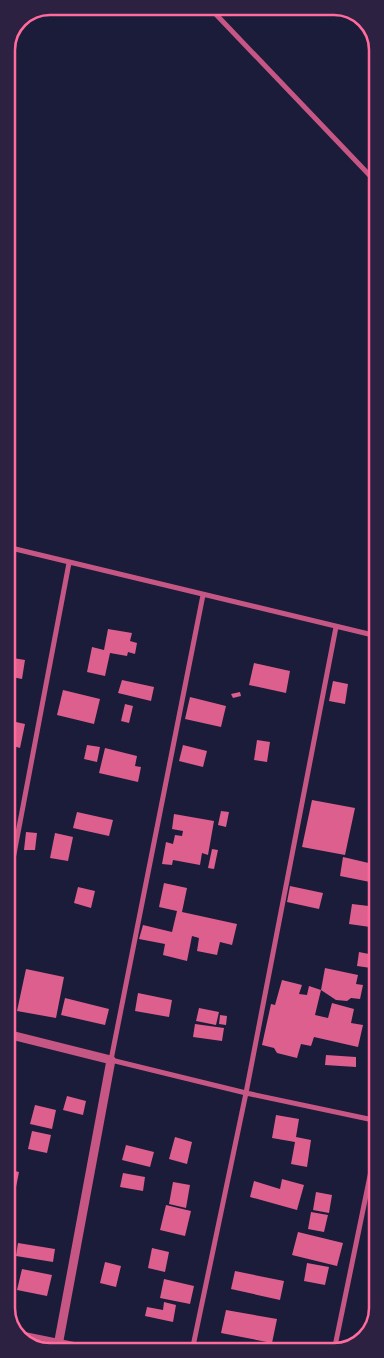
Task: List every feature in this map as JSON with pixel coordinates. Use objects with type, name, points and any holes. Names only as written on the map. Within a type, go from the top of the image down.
[{"type":"street","points":[[217,15],[369,176]]},
{"type":"street","points":[[15,549],[369,634]]},
{"type":"street","points":[[15,849],[70,563]]},
{"type":"street","points":[[59,1341],[111,1060],[203,595]]},
{"type":"street","points":[[194,1343],[246,1093],[336,627]]},
{"type":"street","points":[[15,1036],[246,1093],[369,1119]]},
{"type":"street","points":[[336,1343],[369,1181]]},
{"type":"street","points":[[29,1335],[68,1343]]},
{"type":"building","points":[[108,629],[132,633],[130,641],[137,643],[135,654],[128,652],[127,656],[110,653],[105,676],[87,672],[92,647],[104,650]]},
{"type":"building","points":[[15,658],[25,660],[22,679],[15,678]]},
{"type":"building","points":[[254,663],[290,671],[286,693],[249,685]]},
{"type":"building","points":[[122,680],[154,687],[151,701],[118,693]]},
{"type":"building","points":[[333,681],[348,684],[345,704],[329,701]]},
{"type":"building","points":[[63,690],[100,699],[94,724],[57,715]]},
{"type":"building","points":[[240,692],[241,696],[233,698],[231,694]]},
{"type":"building","points":[[190,697],[226,706],[221,727],[185,719]]},
{"type":"building","points":[[125,704],[133,706],[129,723],[121,721]]},
{"type":"building","points":[[15,722],[25,724],[20,748],[15,746]]},
{"type":"building","points":[[257,740],[270,742],[267,762],[254,760]]},
{"type":"building","points":[[87,745],[100,747],[97,762],[84,759]]},
{"type":"building","points":[[183,745],[207,751],[203,767],[179,761]]},
{"type":"building","points":[[105,748],[137,756],[135,766],[141,767],[138,782],[99,773]]},
{"type":"building","points":[[312,800],[355,808],[345,855],[302,847]]},
{"type":"building","points":[[221,811],[229,812],[226,827],[218,825]]},
{"type":"building","points":[[77,812],[113,820],[109,836],[73,828]]},
{"type":"building","points":[[174,814],[214,821],[208,855],[202,853],[200,865],[173,860],[172,865],[162,864],[166,842],[173,844],[175,835],[182,836],[183,831],[172,829]]},
{"type":"building","points":[[26,832],[37,833],[35,850],[24,850]]},
{"type":"building","points":[[55,833],[73,837],[68,861],[50,858]]},
{"type":"building","points":[[212,849],[218,850],[214,869],[208,868]]},
{"type":"building","points":[[343,857],[369,863],[369,882],[340,876]]},
{"type":"building","points":[[164,883],[187,888],[182,912],[237,924],[232,945],[220,942],[217,955],[197,951],[199,938],[192,936],[187,961],[163,955],[165,944],[139,939],[143,925],[172,932],[177,911],[159,907]]},
{"type":"building","points":[[290,886],[323,893],[319,909],[287,902]]},
{"type":"building","points":[[78,887],[95,891],[91,908],[74,903]]},
{"type":"building","points":[[352,904],[369,906],[369,927],[349,924]]},
{"type":"building","points":[[359,952],[369,954],[369,968],[357,966]]},
{"type":"building","points":[[325,968],[358,975],[356,984],[363,985],[360,999],[336,1000],[321,990]]},
{"type":"building","points":[[26,969],[64,977],[56,1018],[17,1011]]},
{"type":"building","points":[[282,980],[302,985],[299,994],[307,995],[309,986],[321,990],[315,1015],[328,1018],[332,1003],[354,1009],[351,1023],[363,1025],[358,1047],[314,1037],[311,1046],[301,1044],[297,1058],[277,1053],[274,1048],[262,1045],[271,1004],[275,1005]]},
{"type":"building","points":[[138,993],[172,1000],[169,1017],[135,1011]]},
{"type":"building","points":[[65,998],[109,1009],[105,1025],[61,1015]]},
{"type":"building","points":[[199,1008],[219,1012],[216,1025],[196,1021]]},
{"type":"building","points":[[220,1015],[227,1016],[226,1025],[219,1024]]},
{"type":"building","points":[[195,1024],[224,1028],[222,1041],[193,1037]]},
{"type":"building","points":[[326,1055],[356,1057],[356,1067],[325,1065]]},
{"type":"building","points":[[67,1096],[86,1101],[83,1115],[63,1110]]},
{"type":"building","points":[[35,1105],[56,1110],[52,1129],[30,1124]]},
{"type":"building","points":[[276,1115],[299,1119],[296,1137],[311,1140],[307,1167],[291,1164],[295,1142],[272,1138]]},
{"type":"building","points":[[32,1131],[51,1135],[47,1153],[28,1149]]},
{"type":"building","points":[[175,1137],[192,1142],[187,1164],[169,1159]]},
{"type":"building","points":[[126,1145],[154,1152],[150,1167],[122,1160]]},
{"type":"building","points":[[15,1171],[19,1172],[15,1192]]},
{"type":"building","points":[[123,1173],[145,1177],[143,1191],[120,1187]]},
{"type":"building","points":[[282,1179],[304,1185],[297,1210],[250,1197],[254,1181],[280,1189]]},
{"type":"building","points":[[173,1182],[190,1185],[186,1208],[169,1204]]},
{"type":"building","points":[[316,1192],[332,1195],[329,1213],[313,1210]]},
{"type":"building","points":[[166,1205],[191,1211],[185,1236],[160,1230]]},
{"type":"building","points":[[311,1212],[328,1215],[324,1232],[308,1229]]},
{"type":"building","points":[[298,1232],[343,1243],[337,1266],[292,1255]]},
{"type":"building","points":[[18,1243],[55,1249],[53,1262],[16,1256]]},
{"type":"building","points":[[152,1248],[169,1252],[165,1272],[148,1268]]},
{"type":"building","points":[[105,1262],[121,1266],[116,1287],[100,1283]]},
{"type":"building","points":[[307,1263],[329,1267],[325,1285],[304,1281]]},
{"type":"building","points":[[22,1269],[52,1275],[47,1296],[17,1290]]},
{"type":"building","points":[[235,1271],[284,1281],[280,1300],[231,1289]]},
{"type":"building","points":[[164,1279],[194,1286],[190,1304],[160,1298]]},
{"type":"building","points":[[164,1302],[176,1305],[173,1322],[145,1316],[147,1307],[163,1310]]},
{"type":"building","points":[[226,1310],[277,1319],[272,1343],[221,1333]]}]
